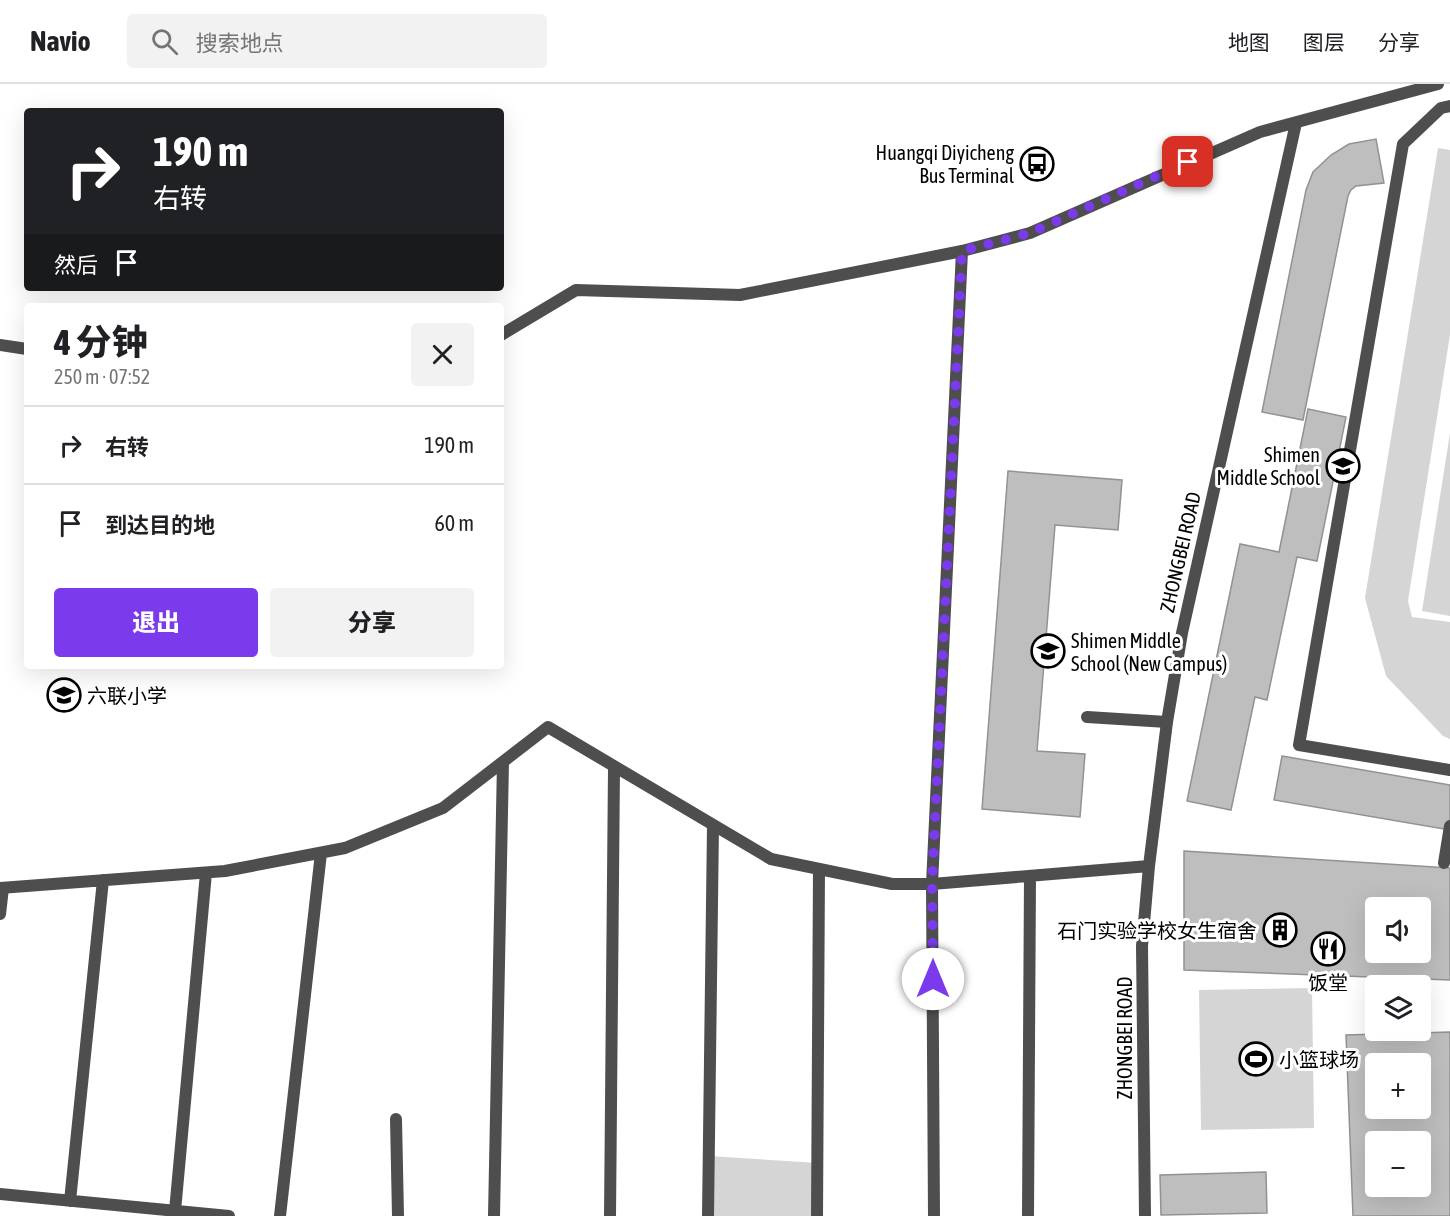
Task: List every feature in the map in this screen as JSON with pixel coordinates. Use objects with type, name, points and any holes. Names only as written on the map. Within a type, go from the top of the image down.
[{"type":"street","points":[[504,333],[576,290],[740,295],[962,251],[1030,233],[1249,136],[1438,84]]},
{"type":"street","points":[[1450,106],[1441,108],[1403,144],[1299,745],[1450,770]]},
{"type":"street","name":"ZHONGBEI ROAD","points":[[1145,1216],[1142,946],[1149,866],[1167,722],[1182,633],[1296,123]]},
{"type":"street","points":[[934,1216],[932,884],[962,251]]},
{"type":"street","points":[[0,345],[24,349]]},
{"type":"street","points":[[1087,717],[1167,722]]},
{"type":"street","points":[[0,914],[2,888],[225,871],[345,848],[443,808],[548,727],[771,859],[892,884],[932,884],[1149,866]]},
{"type":"street","points":[[494,1216],[503,762]]},
{"type":"street","points":[[610,1216],[614,767]]},
{"type":"street","points":[[708,1216],[713,825]]},
{"type":"street","points":[[1444,863],[1450,826]]},
{"type":"street","points":[[280,1216],[321,853]]},
{"type":"street","points":[[817,1216],[819,869]]},
{"type":"street","points":[[175,1210],[206,873]]},
{"type":"street","points":[[1028,1216],[1030,876]]},
{"type":"street","points":[[70,1200],[103,880]]},
{"type":"street","points":[[396,1119],[398,1216]]},
{"type":"street","points":[[0,1194],[229,1216]]},
{"type":"shaded area","points":[[1438,148],[1450,150],[1450,335],[1408,601],[1412,617],[1450,622],[1450,739],[1443,736],[1386,676],[1365,598]]},
{"type":"shaded area","points":[[1450,433],[1450,616],[1422,611]]},
{"type":"shaded area","name":"小篮球场","points":[[1312,988],[1314,1128],[1201,1130],[1199,990]]},
{"type":"shaded area","points":[[709,1156],[818,1163],[817,1216],[708,1216]]},
{"type":"building","points":[[1376,139],[1384,183],[1356,186],[1348,196],[1303,420],[1262,412],[1306,190],[1313,172],[1331,155],[1349,144]]},
{"type":"building","points":[[1308,409],[1346,417],[1317,561],[1297,557],[1267,700],[1255,697],[1231,810],[1187,801],[1240,544],[1279,552]]},
{"type":"building","points":[[1008,471],[1122,480],[1118,530],[1055,525],[1037,751],[1085,754],[1080,817],[982,809]]},
{"type":"building","points":[[1282,756],[1450,785],[1450,830],[1274,800]]},
{"type":"building","name":"石门实验学校女生宿舍","points":[[1184,851],[1450,868],[1450,980],[1431,979],[1431,975],[1365,975],[1365,977],[1184,970]]},
{"type":"building","points":[[1450,1032],[1450,1216],[1353,1216],[1346,1035],[1365,1034],[1365,1041],[1431,1041],[1431,1033]]},
{"type":"building","points":[[1266,1172],[1267,1213],[1161,1215],[1160,1175]]},
{"type":"place","name":"Huangqi Diyicheng Bus Terminal","points":[[1037,164]]},
{"type":"place","name":"Shimen Middle School","points":[[1343,466]]},
{"type":"place","name":"Shimen Middle School (New Campus)","points":[[1048,651]]},
{"type":"place","name":"六联小学","points":[[64,695]]},
{"type":"place","name":"石门实验学校女生宿舍","points":[[1280,930]]},
{"type":"place","name":"饭堂","points":[[1328,949]]},
{"type":"place","name":"小篮球场","points":[[1256,1059]]},
{"type":"route","points":[[933,979],[932,884],[962,251],[1030,233],[1188,162]]}]
